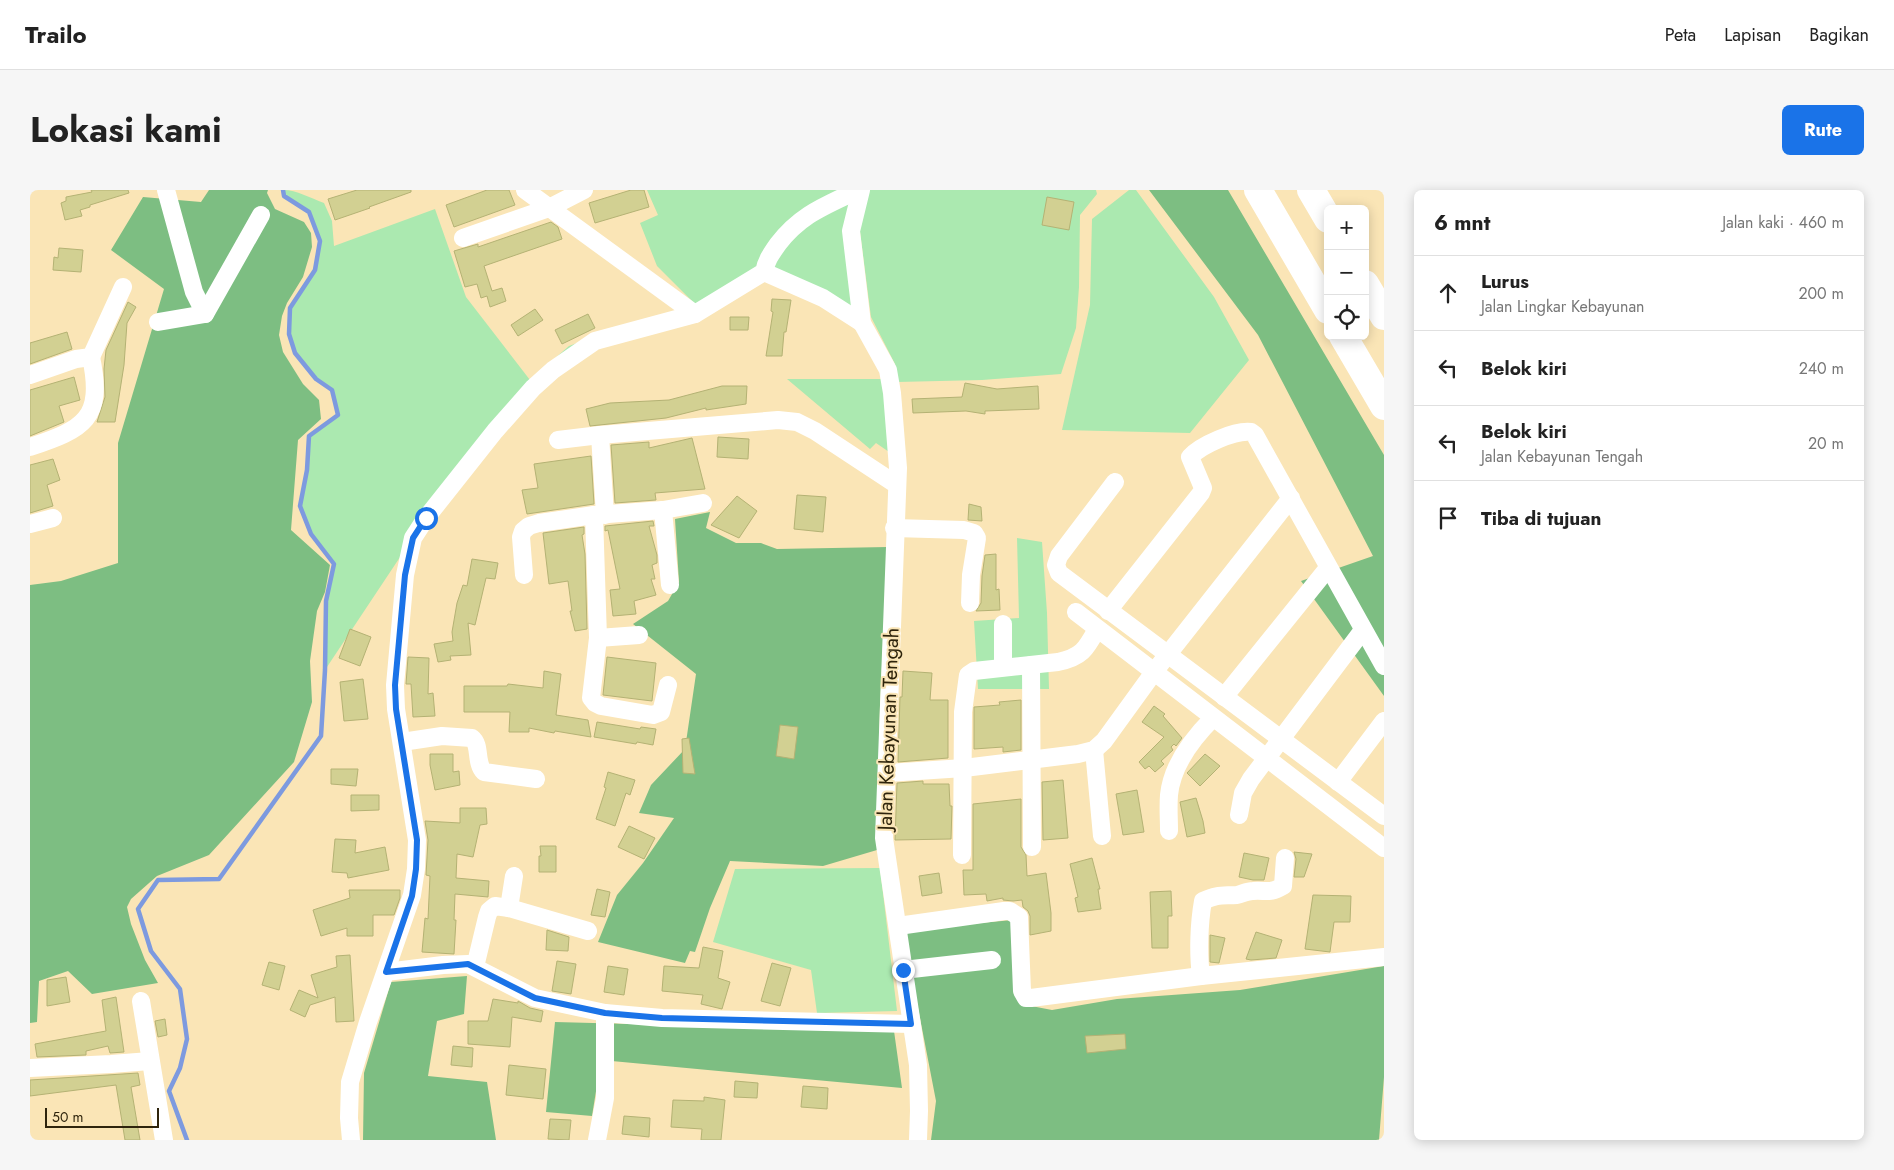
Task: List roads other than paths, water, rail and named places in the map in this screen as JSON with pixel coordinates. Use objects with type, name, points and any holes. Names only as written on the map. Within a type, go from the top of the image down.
[{"type":"highway","points":[[1258,190],[1324,303]]},
{"type":"highway","points":[[1311,190],[1324,212]]},
{"type":"highway","points":[[1369,291],[1384,316]]},
{"type":"highway","points":[[1345,340],[1384,406]]},
{"type":"street","points":[[166,190],[194,292],[205,314]]},
{"type":"street","points":[[525,190],[695,314]]},
{"type":"street","points":[[463,238],[549,208],[584,190]]},
{"type":"street","points":[[351,1140],[349,1118],[350,1082],[412,896],[416,869],[417,840],[396,709],[395,685],[405,575],[413,538],[426,518],[495,431],[533,388],[553,370],[595,341],[695,314],[764,272],[768,256],[786,234],[805,216],[859,190]]},
{"type":"street","name":"Jalan Kebayunan Tengah","points":[[859,190],[851,231],[862,323],[888,370],[892,393],[899,474],[894,528],[884,838],[918,1065],[918,1140]]},
{"type":"street","points":[[205,314],[261,215]]},
{"type":"street","name":"Jalan Kebayunan Tengah","points":[[764,272],[823,298],[862,323]]},
{"type":"street","points":[[30,447],[64,436],[87,417],[95,398],[95,376],[91,357],[123,287]]},
{"type":"street","points":[[158,322],[205,314]]},
{"type":"street","points":[[30,375],[76,359],[91,357]]},
{"type":"street","points":[[558,440],[778,420],[797,422],[899,474]]},
{"type":"street","points":[[1108,611],[1201,493],[1203,488],[1190,457],[1207,445],[1237,433],[1251,432],[1255,435],[1291,498],[1362,630],[1384,666]]},
{"type":"street","points":[[600,435],[598,638],[591,692],[592,698],[595,703],[601,706],[653,716],[661,712],[668,685]]},
{"type":"street","points":[[1116,482],[1059,556],[1056,565],[1059,573],[1384,816]]},
{"type":"street","points":[[887,773],[964,768],[1094,750],[1104,741],[1154,672],[1291,498]]},
{"type":"street","points":[[524,575],[520,537],[522,532],[529,526],[599,515],[663,510],[703,503]]},
{"type":"street","points":[[663,510],[670,585]]},
{"type":"street","points":[[30,524],[53,518]]},
{"type":"street","points":[[894,528],[964,530],[974,533],[977,538],[971,575],[970,603]]},
{"type":"street","points":[[1224,697],[1328,568]]},
{"type":"street","points":[[1076,612],[1384,848]]},
{"type":"street","points":[[1002,624],[1003,667]]},
{"type":"street","points":[[962,855],[963,712],[967,678],[970,672],[1070,659],[1079,655],[1087,647],[1097,629]]},
{"type":"street","points":[[1240,816],[1243,793],[1251,779],[1268,759],[1362,630]]},
{"type":"street","points":[[598,638],[640,635]]},
{"type":"street","points":[[1031,665],[1032,848]]},
{"type":"street","points":[[1169,831],[1169,794],[1178,765],[1197,734],[1214,718]]},
{"type":"street","points":[[1338,782],[1384,721]]},
{"type":"street","points":[[402,742],[442,736],[472,738],[476,742],[479,765],[484,772],[536,779]]},
{"type":"street","points":[[1094,750],[1102,836]]},
{"type":"street","points":[[1202,976],[1199,963],[1203,901],[1216,895],[1237,895],[1253,891],[1268,892],[1283,886],[1285,858]]},
{"type":"street","points":[[509,908],[514,876]]},
{"type":"street","points":[[475,967],[489,911],[495,906],[509,908],[588,931]]},
{"type":"street","points":[[898,926],[1004,911],[1016,914],[1019,917],[1020,982],[1026,998],[1202,976],[1384,957]]},
{"type":"street","points":[[903,970],[992,960]]},
{"type":"street","points":[[386,972],[468,964],[535,998],[605,1013],[662,1018],[911,1024]]},
{"type":"street","points":[[140,1001],[164,1140]]},
{"type":"street","points":[[598,1140],[605,1098],[605,1013]]},
{"type":"street","points":[[30,1068],[150,1061]]},
{"type":"waterway","points":[[187,1140],[169,1091],[180,1068],[187,1039],[180,989],[151,951],[138,909],[158,880],[219,879],[321,736],[325,670],[326,601],[334,564],[311,534],[300,506],[307,470],[309,436],[338,415],[332,390],[316,379],[295,353],[289,334],[290,308],[315,270],[320,241],[309,212],[284,196],[283,190]]}]
